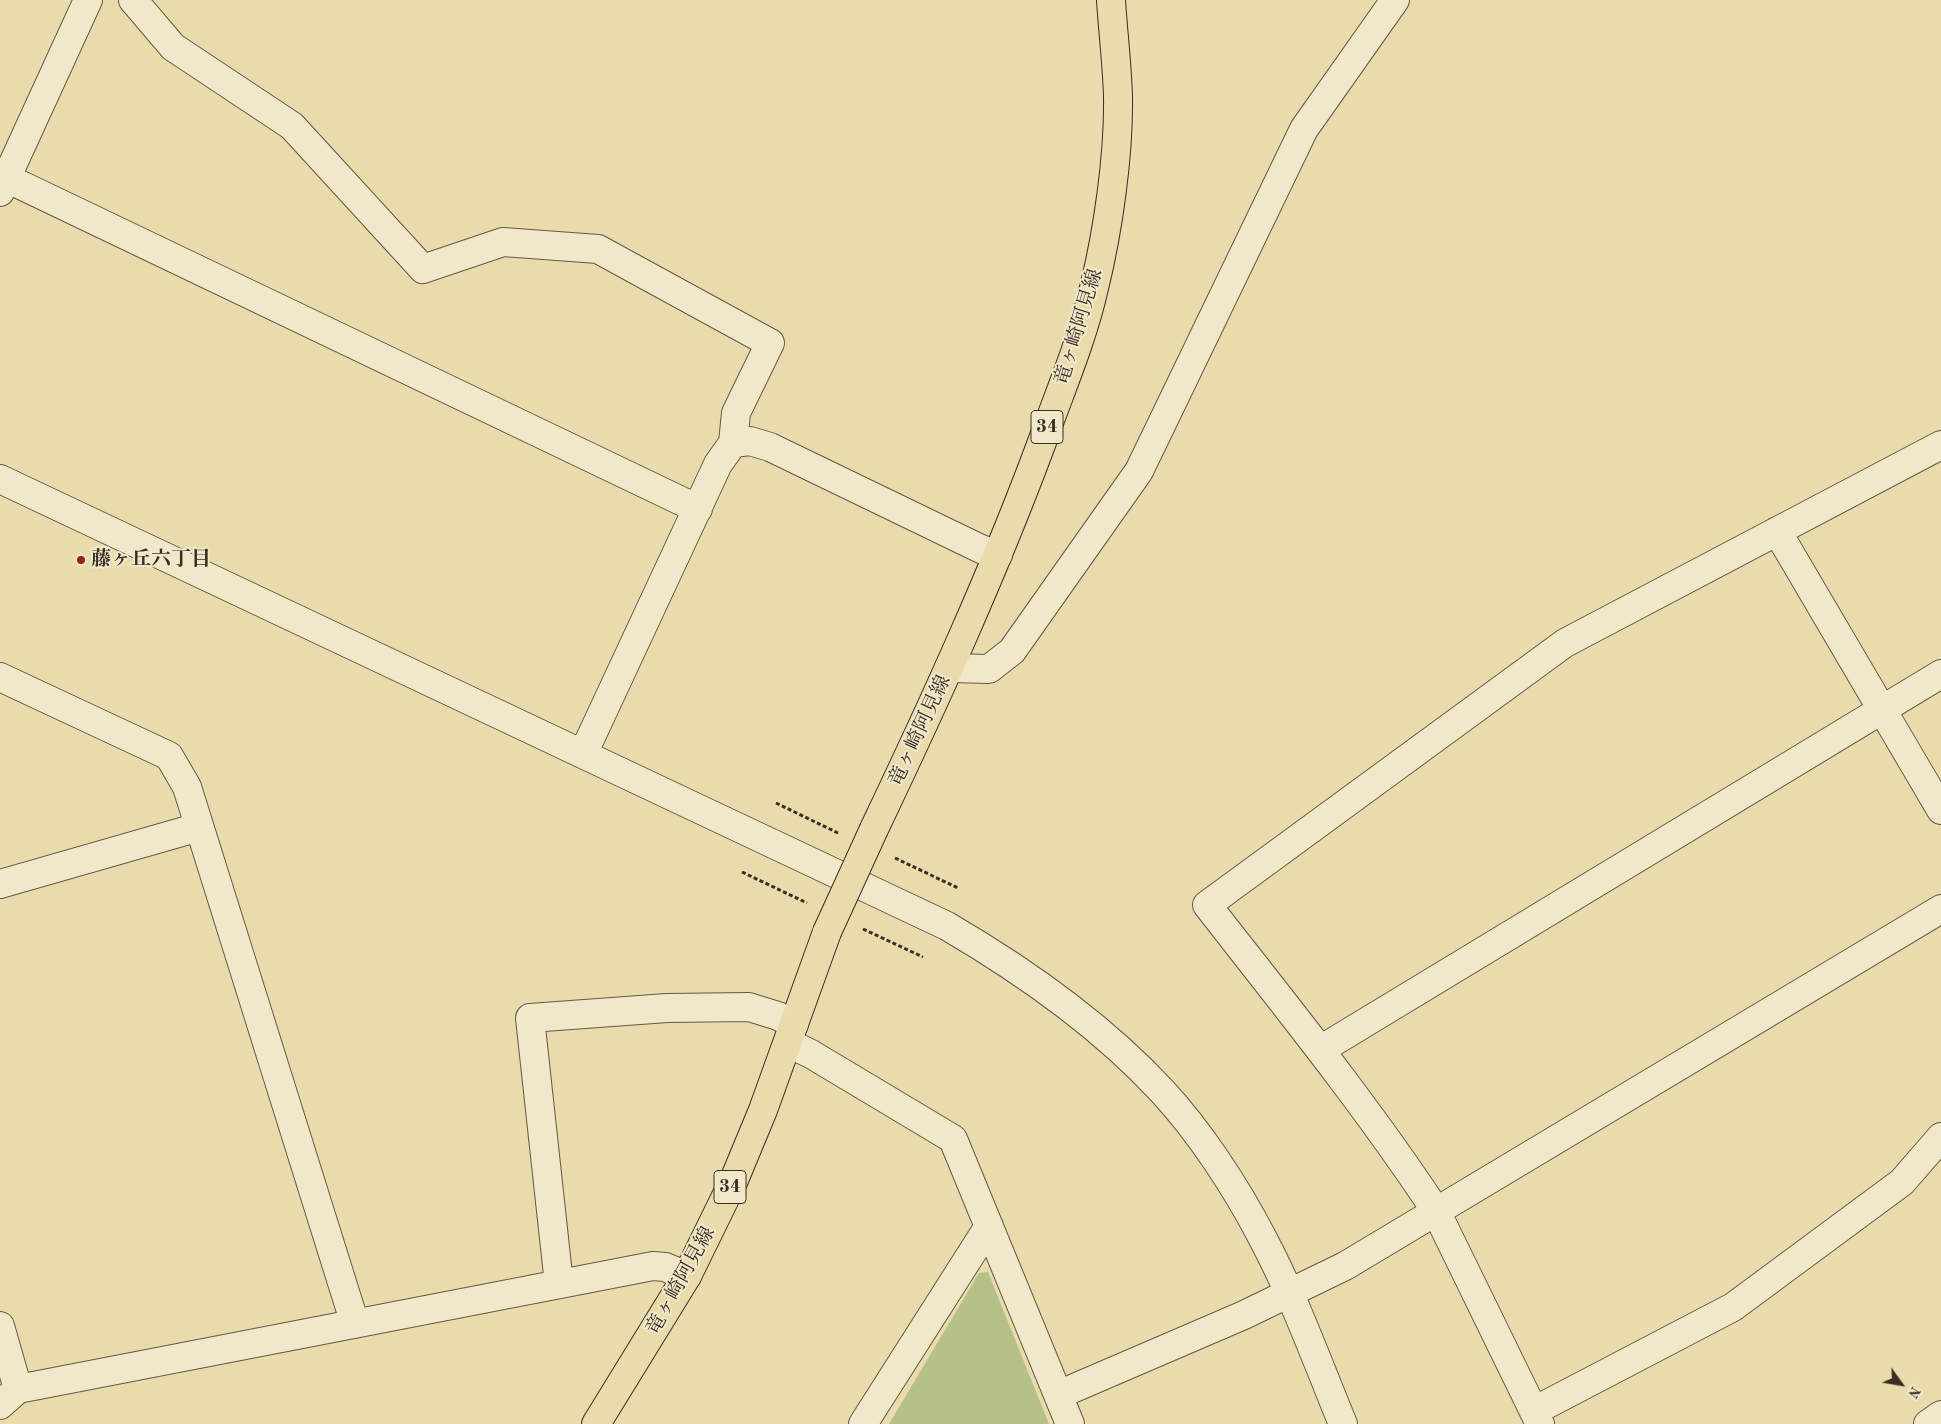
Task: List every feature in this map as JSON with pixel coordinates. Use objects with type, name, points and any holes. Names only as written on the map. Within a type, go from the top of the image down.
[{"type":"main road","name":"竜ヶ崎阿見線","points":[[596,1424],[687,1276],[734,1180],[763,1110],[827,932],[950,668],[998,555],[1076,349],[1094,288],[1106,224],[1114,158],[1118,97],[1111,0]]},
{"type":"street","points":[[88,0],[2,182],[698,509]]},
{"type":"street","points":[[133,0],[173,47],[292,126],[423,269],[504,242],[598,249],[770,343],[736,413],[733,443],[718,464],[584,754]]},
{"type":"street","points":[[950,668],[988,669],[1012,651],[1139,471],[1304,129],[1395,0]]},
{"type":"street","points":[[733,443],[750,441],[770,447],[998,555]]},
{"type":"street","points":[[1941,445],[1565,643],[1207,905],[1320,1050],[1416,1180],[1436,1211],[1537,1418],[1733,1307],[1902,1182],[1941,1137]]},
{"type":"street","points":[[0,479],[947,926],[1034,980],[1107,1038],[1162,1091],[1211,1153],[1262,1237],[1289,1293],[1343,1424]]},
{"type":"street","points":[[1777,531],[1941,810]]},
{"type":"street","points":[[1320,1050],[1941,674]]},
{"type":"street","points":[[0,677],[169,756],[187,787],[355,1324]]},
{"type":"street","points":[[0,884],[198,827]]},
{"type":"street","points":[[1058,1395],[1216,1328],[1345,1266],[1941,909]]},
{"type":"street","points":[[559,1284],[530,1018],[667,1008],[749,1007],[778,1016],[791,1034],[812,1054],[953,1139],[1070,1424]]},
{"type":"street","points":[[863,1424],[989,1226]]},
{"type":"street","points":[[0,1326],[9,1397],[355,1324],[653,1266],[665,1267],[687,1276]]},
{"type":"street","points":[[0,1410],[3,1424]]},
{"type":"street","points":[[1928,1424],[1941,1415]]},
{"type":"path","points":[[776,803],[842,835]]},
{"type":"path","points":[[891,856],[958,888]]},
{"type":"path","points":[[742,872],[809,904]]},
{"type":"path","points":[[857,926],[924,957]]},
{"type":"green space","points":[[988,1272],[1049,1424],[889,1424],[979,1273]]},
{"type":"place","name":"藤ヶ丘六丁目","points":[[81,560]]}]
